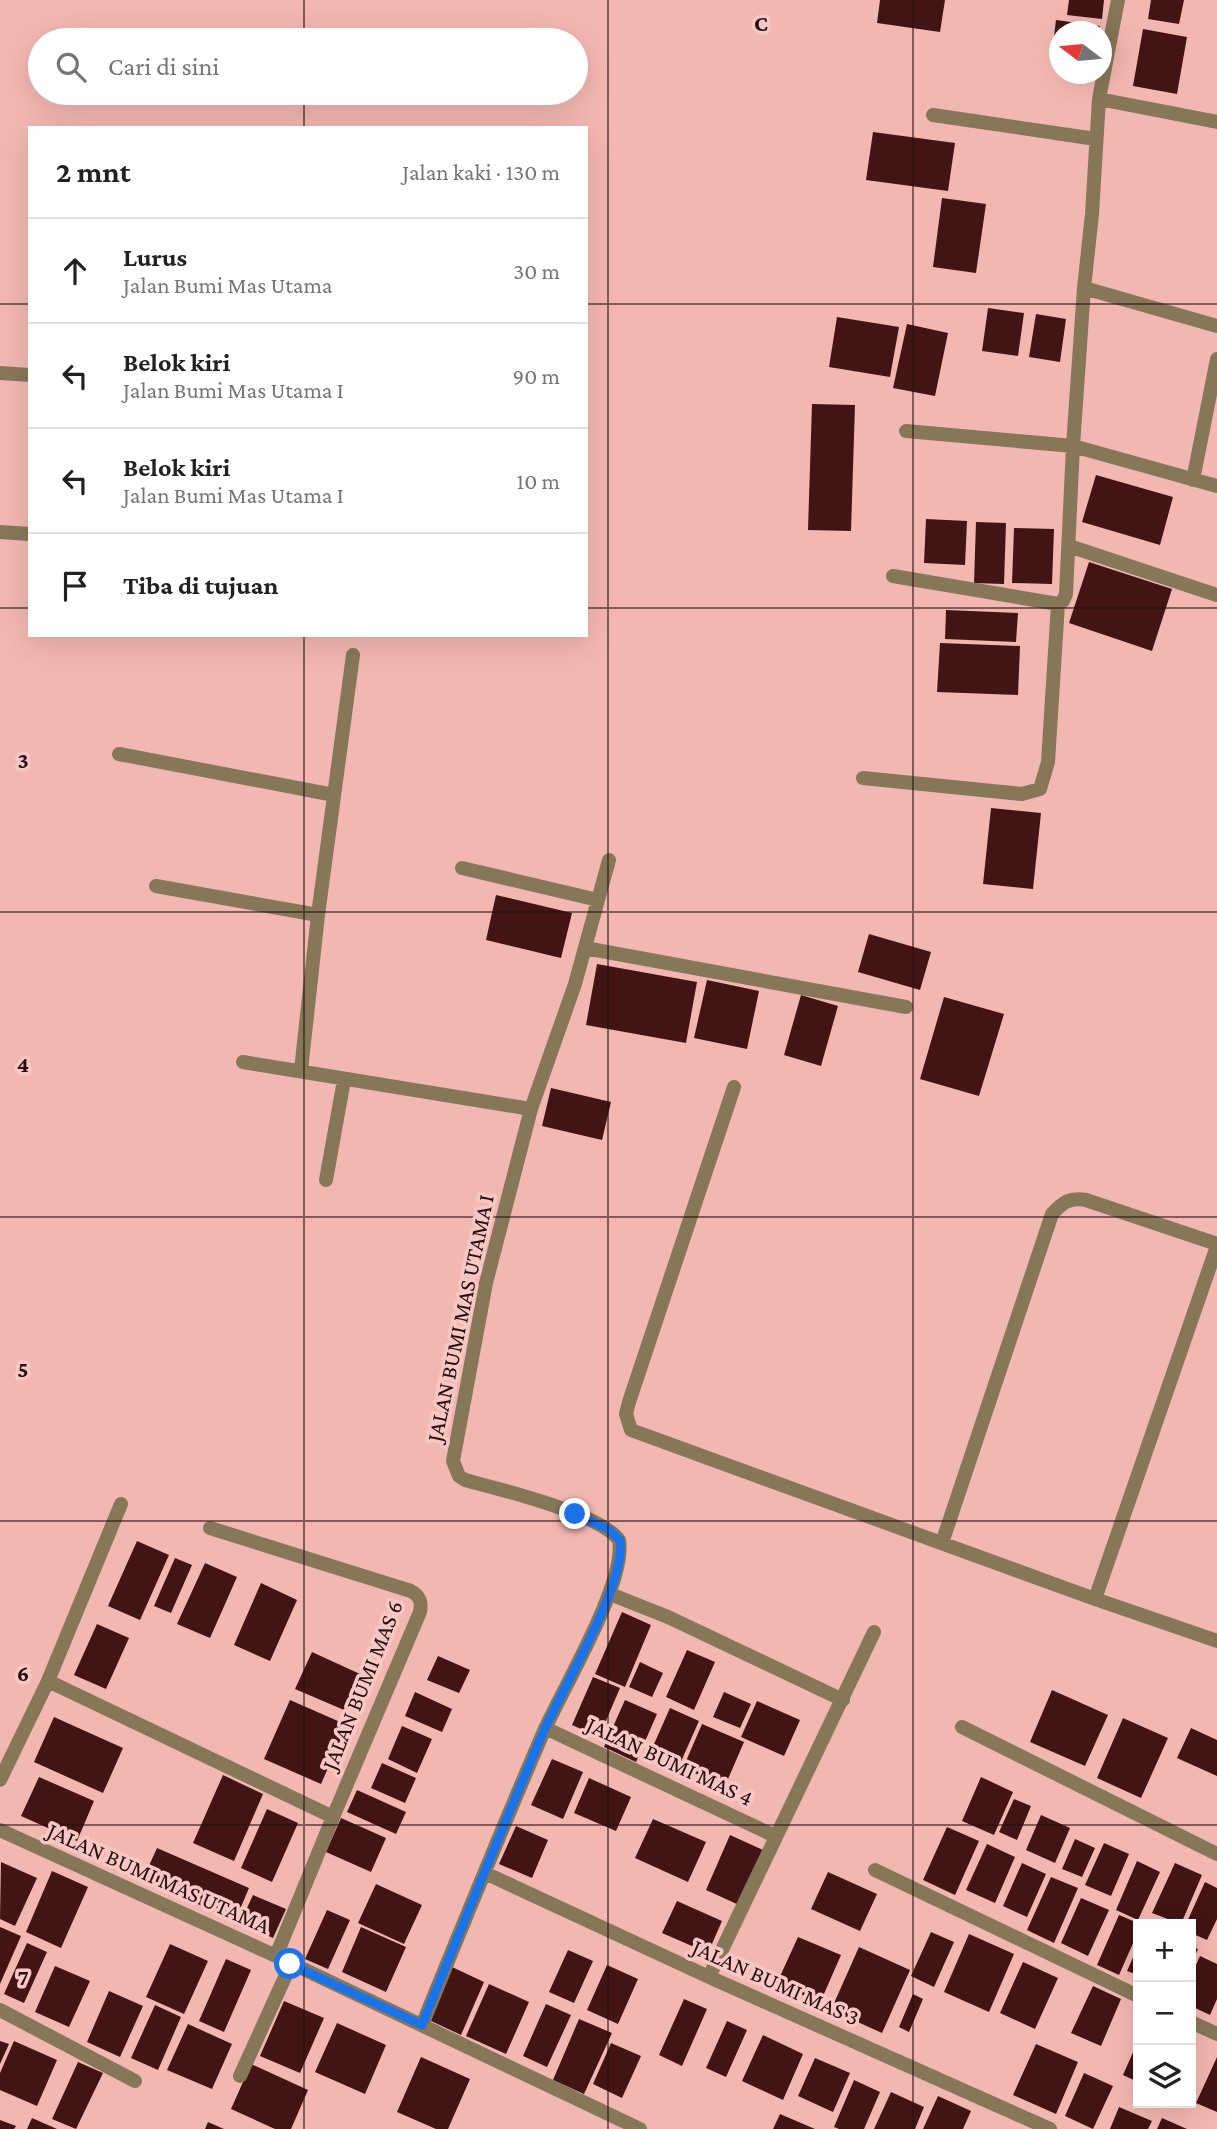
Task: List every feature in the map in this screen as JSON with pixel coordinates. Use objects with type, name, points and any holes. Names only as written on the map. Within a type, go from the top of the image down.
[{"type":"street","points":[[892,576],[1058,604],[1066,594],[1073,446],[1084,288],[1093,214],[1099,99],[1118,0]]},
{"type":"street","points":[[1099,99],[1217,122]]},
{"type":"street","points":[[933,115],[1096,139]]},
{"type":"street","points":[[1084,288],[1217,326]]},
{"type":"street","points":[[1193,480],[1217,359]]},
{"type":"street","points":[[0,373],[28,375]]},
{"type":"street","points":[[906,431],[1073,446],[1217,486]]},
{"type":"street","points":[[0,532],[28,534]]},
{"type":"street","points":[[1069,547],[1217,595]]},
{"type":"street","points":[[863,778],[1022,794],[1040,789],[1048,762],[1058,604]]},
{"type":"street","points":[[301,1070],[318,915],[353,655]]},
{"type":"street","points":[[119,754],[334,795]]},
{"type":"street","name":"JALAN BUMI MAS UTAMA I","points":[[422,2025],[545,1728],[610,1594],[621,1557],[620,1540],[615,1534],[575,1514],[465,1480],[459,1476],[453,1461],[486,1283],[531,1109],[571,997],[609,860]]},
{"type":"street","points":[[462,867],[598,900]]},
{"type":"street","points":[[156,886],[318,915]]},
{"type":"street","points":[[585,948],[906,1007]]},
{"type":"street","points":[[243,1062],[531,1109]]},
{"type":"street","points":[[326,1180],[344,1080]]},
{"type":"street","points":[[734,1087],[629,1402],[627,1422],[631,1430],[1217,1641]]},
{"type":"street","points":[[942,1543],[1052,1214],[1062,1202],[1074,1198],[1086,1200],[1217,1245],[1095,1599]]},
{"type":"street","points":[[0,1780],[48,1681],[121,1504]]},
{"type":"street","name":"JALAN BUMI MAS 6","points":[[210,1528],[411,1591],[420,1598],[421,1612],[276,1956]]},
{"type":"street","points":[[610,1594],[668,1617],[843,1700]]},
{"type":"street","points":[[709,1977],[874,1633]]},
{"type":"street","points":[[48,1681],[333,1817]]},
{"type":"street","points":[[962,1727],[1217,1854]]},
{"type":"street","name":"JALAN BUMI MAS 4","points":[[545,1728],[775,1836]]},
{"type":"street","name":"JALAN BUMI MAS UTAMA","points":[[0,1830],[276,1956],[640,2129]]},
{"type":"street","points":[[875,1870],[1133,1994]]},
{"type":"street","name":"JALAN BUMI MAS 3","points":[[485,1873],[709,1977],[1050,2129]]},
{"type":"street","points":[[240,2076],[290,1964]]},
{"type":"street","points":[[0,2010],[135,2081]]},
{"type":"street","points":[[1196,2024],[1217,2034]]},
{"type":"building","points":[[880,0],[945,0],[940,32],[877,23]]},
{"type":"building","points":[[1069,0],[1104,0],[1102,19],[1067,15]]},
{"type":"building","points":[[1151,0],[1184,0],[1179,24],[1148,19]]},
{"type":"building","points":[[1143,29],[1187,37],[1177,94],[1133,86]]},
{"type":"building","points":[[873,132],[955,143],[948,191],[866,180]]},
{"type":"building","points":[[942,198],[986,204],[976,273],[933,267]]},
{"type":"building","points":[[988,308],[1024,313],[1018,356],[982,351]]},
{"type":"building","points":[[1036,314],[1066,319],[1060,362],[1029,357]]},
{"type":"building","points":[[837,317],[899,327],[890,377],[829,367]]},
{"type":"building","points":[[907,324],[948,333],[935,396],[893,388]]},
{"type":"building","points":[[812,404],[855,405],[851,531],[808,530]]},
{"type":"building","points":[[1096,475],[1173,497],[1160,545],[1082,522]]},
{"type":"building","points":[[926,519],[967,521],[965,565],[924,563]]},
{"type":"building","points":[[976,522],[1006,523],[1004,584],[974,583]]},
{"type":"building","points":[[1014,528],[1054,529],[1052,584],[1012,583]]},
{"type":"building","points":[[1089,562],[1172,589],[1152,651],[1069,623]]},
{"type":"building","points":[[946,610],[1018,613],[1016,642],[945,639]]},
{"type":"building","points":[[940,643],[1020,646],[1018,695],[937,692]]},
{"type":"building","points":[[991,808],[1041,813],[1033,889],[983,884]]},
{"type":"building","points":[[496,895],[572,913],[561,958],[486,940]]},
{"type":"building","points":[[869,934],[931,952],[920,990],[858,972]]},
{"type":"building","points":[[597,964],[697,982],[686,1043],[586,1025]]},
{"type":"building","points":[[707,980],[759,991],[747,1049],[694,1038]]},
{"type":"building","points":[[801,995],[838,1006],[821,1066],[784,1055]]},
{"type":"building","points":[[944,997],[1004,1014],[979,1096],[920,1079]]},
{"type":"building","points":[[551,1088],[611,1102],[602,1140],[542,1126]]},
{"type":"building","points":[[137,1541],[169,1555],[140,1620],[108,1606]]},
{"type":"building","points":[[175,1558],[192,1565],[171,1613],[154,1606]]},
{"type":"building","points":[[205,1563],[237,1577],[210,1638],[177,1624]]},
{"type":"building","points":[[261,1583],[297,1600],[270,1661],[234,1645]]},
{"type":"building","points":[[622,1612],[651,1625],[625,1687],[595,1674]]},
{"type":"building","points":[[97,1624],[129,1638],[106,1689],[74,1675]]},
{"type":"building","points":[[687,1650],[715,1662],[694,1710],[666,1697]]},
{"type":"building","points":[[312,1652],[360,1674],[344,1710],[295,1689]]},
{"type":"building","points":[[438,1656],[470,1670],[459,1693],[427,1680]]},
{"type":"building","points":[[640,1662],[663,1673],[652,1697],[629,1687]]},
{"type":"building","points":[[593,1677],[620,1688],[599,1737],[572,1725]]},
{"type":"building","points":[[1052,1690],[1108,1715],[1085,1766],[1030,1742]]},
{"type":"building","points":[[415,1692],[452,1709],[442,1732],[405,1716]]},
{"type":"building","points":[[724,1692],[751,1704],[740,1728],[713,1717]]},
{"type":"building","points":[[290,1700],[347,1725],[321,1784],[264,1759]]},
{"type":"building","points":[[625,1700],[657,1714],[636,1762],[604,1747]]},
{"type":"building","points":[[757,1701],[800,1720],[784,1756],[741,1737]]},
{"type":"building","points":[[670,1708],[699,1721],[679,1766],[650,1753]]},
{"type":"building","points":[[54,1717],[123,1748],[103,1793],[34,1762]]},
{"type":"building","points":[[1123,1718],[1168,1738],[1141,1798],[1097,1778]]},
{"type":"building","points":[[702,1724],[744,1742],[725,1786],[683,1768]]},
{"type":"building","points":[[402,1726],[432,1739],[417,1773],[388,1759]]},
{"type":"building","points":[[1191,1728],[1217,1740],[1217,1776],[1177,1758]]},
{"type":"building","points":[[552,1759],[583,1772],[563,1819],[531,1805]]},
{"type":"building","points":[[382,1763],[416,1778],[405,1803],[371,1788]]},
{"type":"building","points":[[223,1775],[263,1794],[234,1861],[193,1843]]},
{"type":"building","points":[[39,1777],[94,1801],[77,1841],[21,1816]]},
{"type":"building","points":[[981,1777],[1013,1792],[994,1835],[962,1821]]},
{"type":"building","points":[[589,1778],[631,1797],[616,1831],[574,1813]]},
{"type":"building","points":[[357,1790],[406,1812],[396,1834],[347,1812]]},
{"type":"building","points":[[1014,1799],[1031,1806],[1017,1840],[999,1832]]},
{"type":"building","points":[[267,1809],[298,1823],[272,1882],[241,1868]]},
{"type":"building","points":[[1041,1815],[1070,1828],[1055,1863],[1026,1850]]},
{"type":"building","points":[[341,1818],[386,1838],[371,1872],[326,1852]]},
{"type":"building","points":[[653,1819],[706,1842],[688,1882],[635,1858]]},
{"type":"building","points":[[516,1826],[548,1840],[532,1878],[499,1864]]},
{"type":"building","points":[[947,1827],[979,1841],[955,1895],[923,1880]]},
{"type":"building","points":[[730,1835],[763,1850],[739,1905],[706,1890]]},
{"type":"building","points":[[1075,1839],[1095,1848],[1082,1877],[1062,1869]]},
{"type":"building","points":[[1104,1843],[1129,1854],[1111,1896],[1085,1885]]},
{"type":"building","points":[[987,1844],[1015,1857],[995,1903],[966,1890]]},
{"type":"building","points":[[157,1848],[249,1888],[235,1921],[143,1879]]},
{"type":"building","points":[[1137,1861],[1160,1872],[1138,1919],[1116,1910]]},
{"type":"building","points":[[1,1862],[37,1878],[15,1926],[0,1919]]},
{"type":"building","points":[[1022,1863],[1046,1874],[1027,1917],[1003,1906]]},
{"type":"building","points":[[1175,1863],[1202,1875],[1183,1919],[1168,1919],[1152,1913]]},
{"type":"building","points":[[52,1871],[88,1887],[61,1948],[26,1932]]},
{"type":"building","points":[[828,1872],[877,1894],[860,1931],[811,1909]]},
{"type":"building","points":[[1051,1877],[1078,1888],[1054,1943],[1027,1930]]},
{"type":"building","points":[[1205,1882],[1217,1888],[1217,1919],[1207,1940],[1196,1935],[1196,1919],[1188,1919]]},
{"type":"building","points":[[376,1884],[422,1905],[404,1944],[358,1923]]},
{"type":"building","points":[[253,1895],[286,1909],[273,1938],[240,1923]]},
{"type":"building","points":[[1081,1898],[1109,1910],[1088,1956],[1061,1943]]},
{"type":"building","points":[[677,1901],[722,1921],[708,1953],[662,1933]]},
{"type":"building","points":[[327,1910],[350,1920],[328,1969],[305,1959]]},
{"type":"building","points":[[1119,1915],[1133,1921],[1133,1943],[1119,1975],[1097,1965]]},
{"type":"building","points":[[0,1927],[21,1936],[0,1984]]},
{"type":"building","points":[[361,1927],[406,1947],[386,1992],[342,1972]]},
{"type":"building","points":[[931,1932],[954,1942],[934,1987],[911,1976]]},
{"type":"building","points":[[969,1934],[1014,1954],[989,2012],[944,1992]]},
{"type":"building","points":[[798,1937],[841,1955],[820,2003],[777,1983]]},
{"type":"building","points":[[27,1943],[47,1952],[24,2003],[4,1994]]},
{"type":"building","points":[[170,1944],[208,1961],[184,2014],[146,1997]]},
{"type":"building","points":[[859,1947],[910,1970],[882,2033],[831,2010]]},
{"type":"building","points":[[568,1950],[593,1961],[574,2003],[549,1992]]},
{"type":"building","points":[[1200,1956],[1217,1964],[1217,1999],[1210,2015],[1196,2008],[1196,1965]]},
{"type":"building","points":[[1133,1957],[1133,1973],[1127,1971]]},
{"type":"building","points":[[226,1959],[251,1970],[224,2032],[199,2021]]},
{"type":"building","points":[[1023,1962],[1058,1978],[1035,2029],[1000,2013]]},
{"type":"building","points":[[607,1965],[638,1979],[618,2024],[587,2010]]},
{"type":"building","points":[[55,1966],[90,1981],[69,2027],[35,2012]]},
{"type":"building","points":[[452,1967],[484,1982],[461,2035],[429,2020]]},
{"type":"building","points":[[489,1984],[529,2002],[506,2054],[466,2036]]},
{"type":"building","points":[[1093,1986],[1121,1999],[1101,2046],[1071,2033]]},
{"type":"building","points":[[109,1991],[143,2006],[120,2057],[87,2042]]},
{"type":"building","points":[[913,1994],[923,1999],[909,2032],[899,2027]]},
{"type":"building","points":[[684,1999],[707,2009],[682,2066],[659,2055]]},
{"type":"building","points":[[284,2001],[324,2018],[300,2073],[260,2056]]},
{"type":"building","points":[[546,2004],[571,2015],[547,2067],[523,2056]]},
{"type":"building","points":[[155,2005],[181,2017],[158,2070],[131,2058]]},
{"type":"building","points":[[579,2019],[612,2033],[584,2094],[553,2080]]},
{"type":"building","points":[[727,2021],[747,2030],[726,2077],[706,2068]]},
{"type":"building","points":[[337,2023],[386,2045],[365,2094],[315,2072]]},
{"type":"building","points":[[188,2024],[232,2044],[212,2089],[167,2070]]},
{"type":"building","points":[[763,2035],[803,2054],[783,2100],[742,2081]]},
{"type":"building","points":[[0,2041],[9,2044],[0,2064]]},
{"type":"building","points":[[14,2041],[57,2060],[37,2106],[0,2090],[0,2073]]},
{"type":"building","points":[[611,2043],[641,2056],[622,2098],[593,2084]]},
{"type":"building","points":[[1036,2044],[1078,2062],[1056,2114],[1013,2095]]},
{"type":"building","points":[[1133,2052],[1133,2080],[1123,2075]]},
{"type":"building","points":[[421,2057],[470,2079],[448,2129],[436,2129],[397,2112]]},
{"type":"building","points":[[1217,2057],[1217,2112],[1196,2103]]},
{"type":"building","points":[[815,2058],[850,2073],[833,2112],[798,2096]]},
{"type":"building","points":[[78,2062],[103,2073],[76,2129],[52,2119]]},
{"type":"building","points":[[251,2064],[308,2090],[291,2129],[275,2129],[231,2109]]},
{"type":"building","points":[[1084,2073],[1113,2086],[1093,2129],[1065,2116]]},
{"type":"building","points":[[854,2080],[880,2092],[864,2129],[839,2129],[834,2127]]},
{"type":"building","points":[[891,2092],[924,2107],[915,2129],[874,2129]]},
{"type":"building","points":[[938,2096],[971,2111],[963,2129],[923,2129]]},
{"type":"building","points":[[1119,2107],[1152,2121],[1148,2129],[1110,2129]]},
{"type":"building","points":[[780,2114],[815,2129],[773,2129]]},
{"type":"building","points":[[32,2118],[57,2129],[27,2129]]},
{"type":"building","points":[[1162,2118],[1187,2129],[1157,2129]]},
{"type":"building","points":[[0,2120],[16,2126],[14,2129],[0,2129]]},
{"type":"building","points":[[208,2122],[224,2129],[205,2129]]},
{"type":"route","points":[[290,1964],[422,2025],[545,1728],[610,1594],[621,1557],[620,1540],[608,1529],[575,1514]]}]
